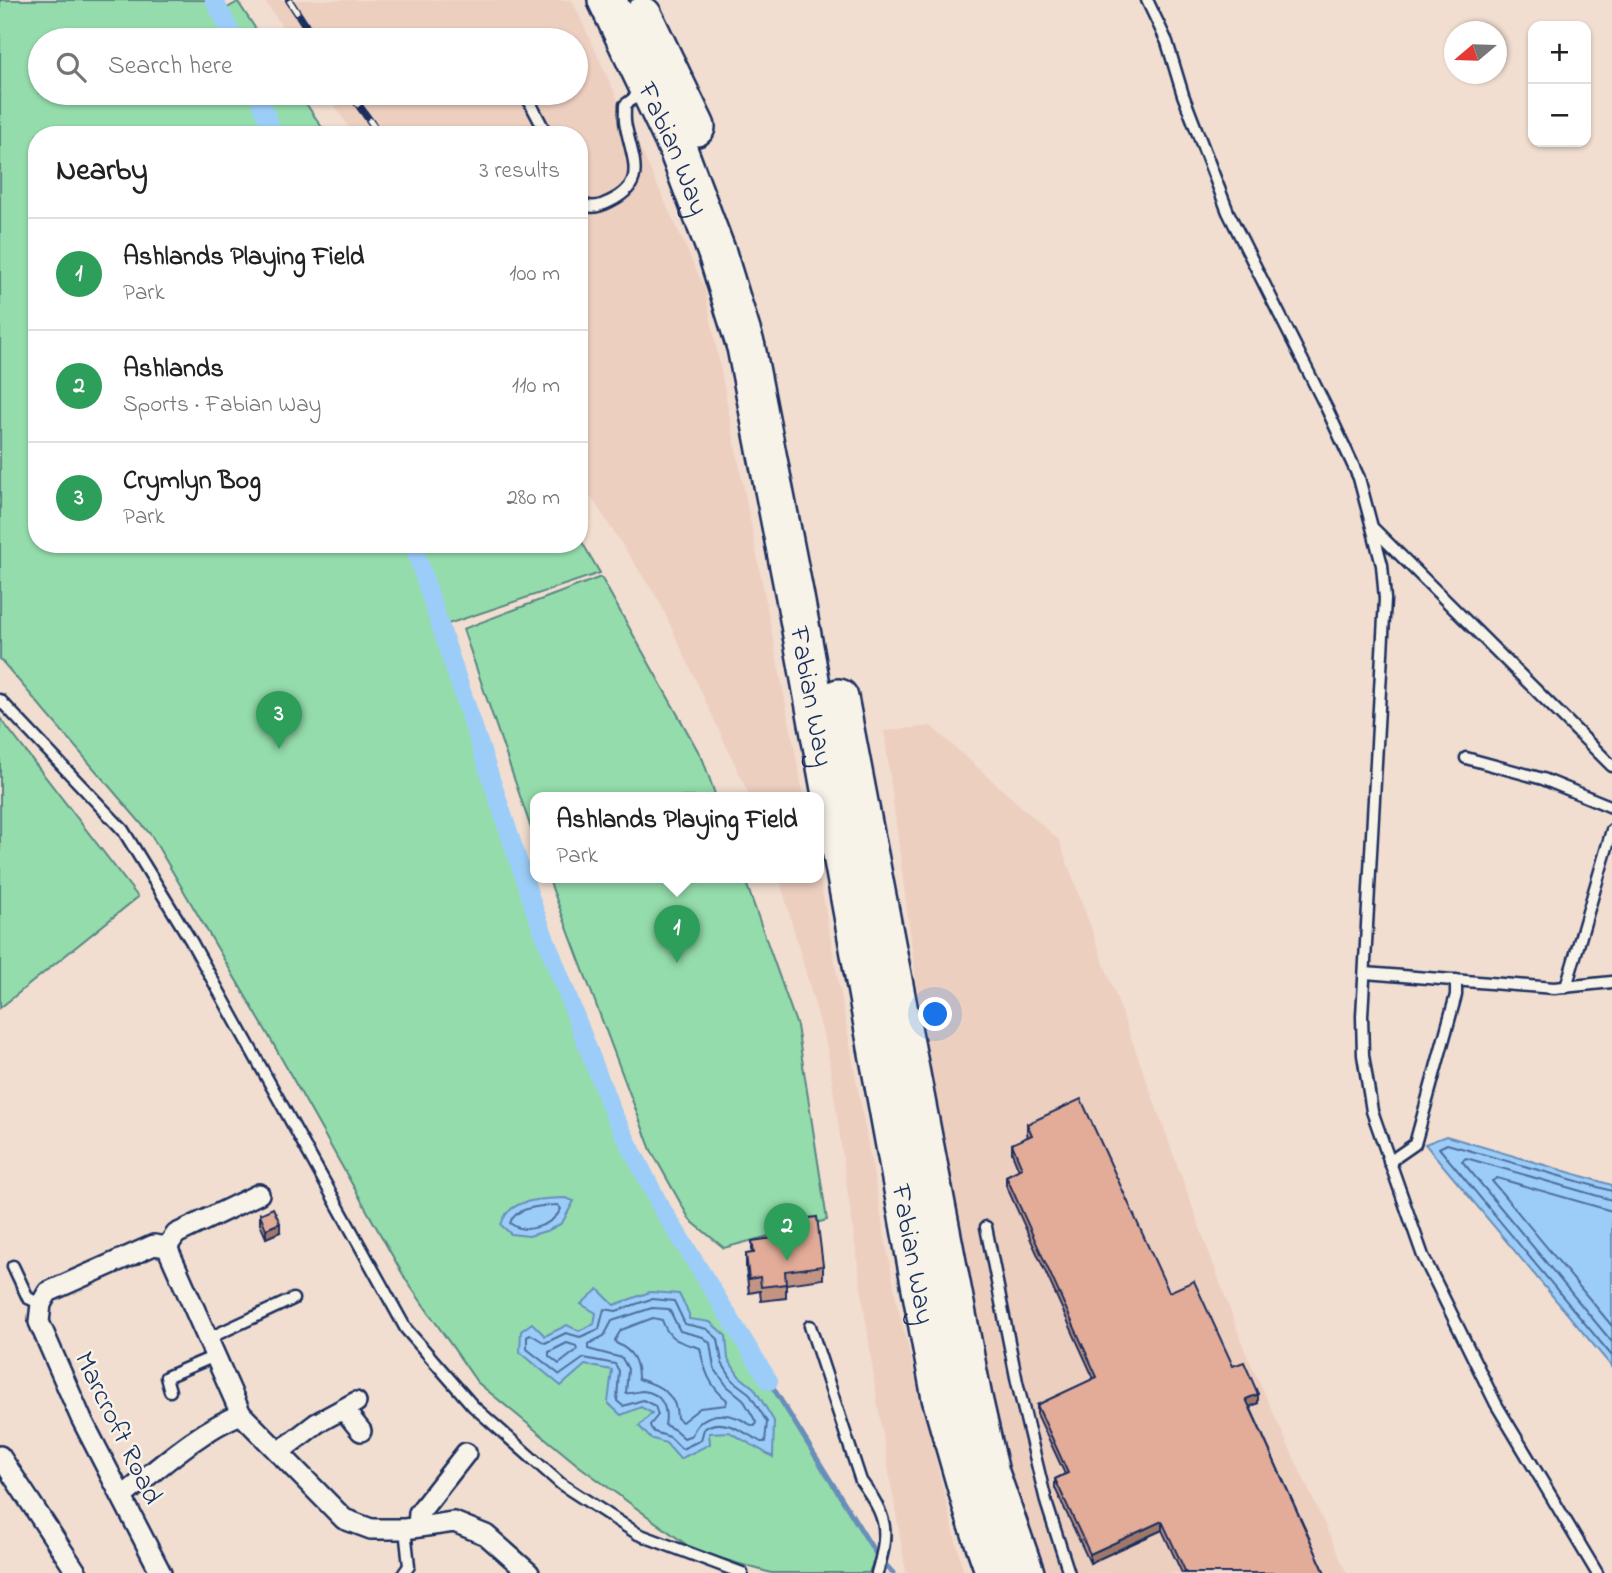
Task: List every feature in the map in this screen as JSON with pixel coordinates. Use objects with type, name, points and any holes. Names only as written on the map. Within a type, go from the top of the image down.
[{"type":"highway","name":"Fabian Way","points":[[607,0],[677,147],[717,253],[746,347],[760,419],[807,594],[990,1473],[1025,1573]]},
{"type":"highway","name":"Fabian Way","points":[[635,0],[699,134],[740,243],[769,342],[793,456],[807,594],[941,1398],[974,1513],[995,1573]]},
{"type":"street","points":[[167,1247],[177,1234],[259,1194]]},
{"type":"street","points":[[41,1304],[48,1292],[154,1245],[167,1247]]},
{"type":"street","points":[[167,1247],[242,1414],[344,1519],[371,1530],[454,1522],[486,1535],[528,1573]]},
{"type":"street","name":"Marcroft Road","points":[[41,1304],[39,1322],[81,1418],[161,1573]]},
{"type":"street","points":[[279,1452],[317,1423],[350,1406],[361,1431]]},
{"type":"street","points":[[122,1496],[199,1436],[242,1414]]},
{"type":"street","points":[[411,1528],[419,1513],[466,1453]]},
{"type":"street","points":[[0,1456],[77,1573]]},
{"type":"lane","points":[[1147,0],[1167,42],[1183,95],[1228,212],[1359,478],[1382,565],[1385,599],[1363,1055],[1372,1111],[1423,1256],[1454,1322],[1496,1404],[1597,1573]]},
{"type":"lane","points":[[588,205],[595,207],[619,197],[632,184],[636,170],[633,147],[625,126],[625,105],[637,94],[649,89]]},
{"type":"lane","points":[[531,105],[542,126]]},
{"type":"lane","points":[[1374,529],[1612,766]]},
{"type":"lane","points":[[0,700],[123,830],[191,941],[406,1329],[473,1406],[561,1484],[638,1534],[742,1573]]},
{"type":"lane","points":[[1466,758],[1543,779],[1612,807]]},
{"type":"lane","points":[[1566,987],[1612,830]]},
{"type":"lane","points":[[1365,973],[1553,988],[1612,982]]},
{"type":"lane","points":[[1389,1162],[1415,1144],[1456,995],[1456,981]]},
{"type":"lane","points":[[986,1227],[1020,1395],[1047,1505],[1069,1573]]},
{"type":"lane","points":[[13,1266],[28,1298],[41,1304]]},
{"type":"lane","points":[[170,1391],[166,1377],[210,1347],[293,1299]]},
{"type":"lane","points":[[810,1326],[861,1480],[876,1502],[886,1537],[877,1573]]},
{"type":"lane","points":[[404,1573],[409,1566],[411,1528]]},
{"type":"shaded area","points":[[264,0],[572,0],[585,28],[283,28]]},
{"type":"shaded area","points":[[588,35],[705,289],[803,792],[748,792],[659,601],[588,493],[588,126],[348,126],[334,105],[588,105]]},
{"type":"shaded area","points":[[931,726],[1059,840],[1245,1351],[1347,1573],[1043,1573],[992,1419],[928,1074],[884,731]]},
{"type":"shaded area","points":[[781,883],[820,883],[897,1303],[964,1573],[906,1573],[877,1401],[828,1052]]},
{"type":"green space","points":[[0,0],[214,0],[229,28],[28,28],[28,105],[262,105],[270,126],[28,126],[28,553],[416,553],[535,911],[613,1113],[661,1207],[876,1554],[869,1573],[771,1573],[695,1551],[579,1466],[477,1382],[406,1280],[266,1031],[151,835],[0,659]]},
{"type":"green space","points":[[238,2],[255,28],[231,28],[222,11]]},
{"type":"green space","points":[[265,105],[307,105],[321,126],[273,126]]},
{"type":"green space","points":[[588,552],[600,573],[442,626],[419,553]]},
{"type":"green space","points":[[601,577],[703,760],[714,792],[530,792],[530,825],[463,629]]},
{"type":"green space","points":[[0,718],[138,897],[0,1008]]},
{"type":"green space","points":[[550,883],[746,883],[797,1026],[827,1220],[724,1248],[690,1220],[651,1150]]},
{"type":"water","points":[[1446,1136],[1612,1185],[1612,1367],[1425,1144]]},
{"type":"water","points":[[565,1198],[574,1201],[562,1223],[549,1230],[529,1236],[511,1234],[501,1225],[505,1216],[518,1205],[536,1200]]},
{"type":"water","points":[[598,1289],[614,1305],[650,1292],[679,1294],[689,1319],[710,1322],[726,1336],[728,1359],[739,1376],[754,1388],[774,1421],[773,1457],[729,1432],[709,1433],[710,1444],[680,1459],[666,1443],[650,1438],[639,1426],[652,1413],[641,1407],[621,1415],[608,1403],[612,1370],[585,1365],[561,1386],[520,1352],[521,1331],[532,1323],[545,1336],[567,1325],[579,1331],[594,1324],[596,1313],[581,1304]]},
{"type":"building","points":[[1081,1099],[1169,1292],[1194,1281],[1233,1366],[1244,1362],[1258,1394],[1246,1399],[1325,1573],[1186,1573],[1162,1521],[1090,1554],[1055,1479],[1068,1473],[1037,1405],[1097,1377],[1006,1176],[1022,1168],[1012,1144],[1032,1135],[1027,1124]]},
{"type":"building","points":[[273,1208],[280,1223],[266,1229],[260,1214]]},
{"type":"building","points":[[817,1217],[823,1266],[785,1271],[786,1284],[761,1287],[760,1277],[749,1279],[746,1254],[754,1253],[752,1241],[782,1237],[780,1222]]},
{"type":"waterway","points":[[214,0],[229,28]]},
{"type":"waterway","points":[[262,105],[270,126]]},
{"type":"waterway","points":[[416,553],[535,911],[613,1113],[661,1207],[769,1381]]},
{"type":"waterway","points":[[769,1381],[876,1554],[893,1573]]},
{"type":"railway","points":[[289,0],[307,28]]},
{"type":"railway","points":[[359,105],[374,126]]},
{"type":"place","name":"Crymlyn Bog","points":[[279,749]]},
{"type":"place","name":"Ashlands Playing Field","points":[[677,963]]},
{"type":"place","name":"Ashlands","points":[[787,1261]]}]
